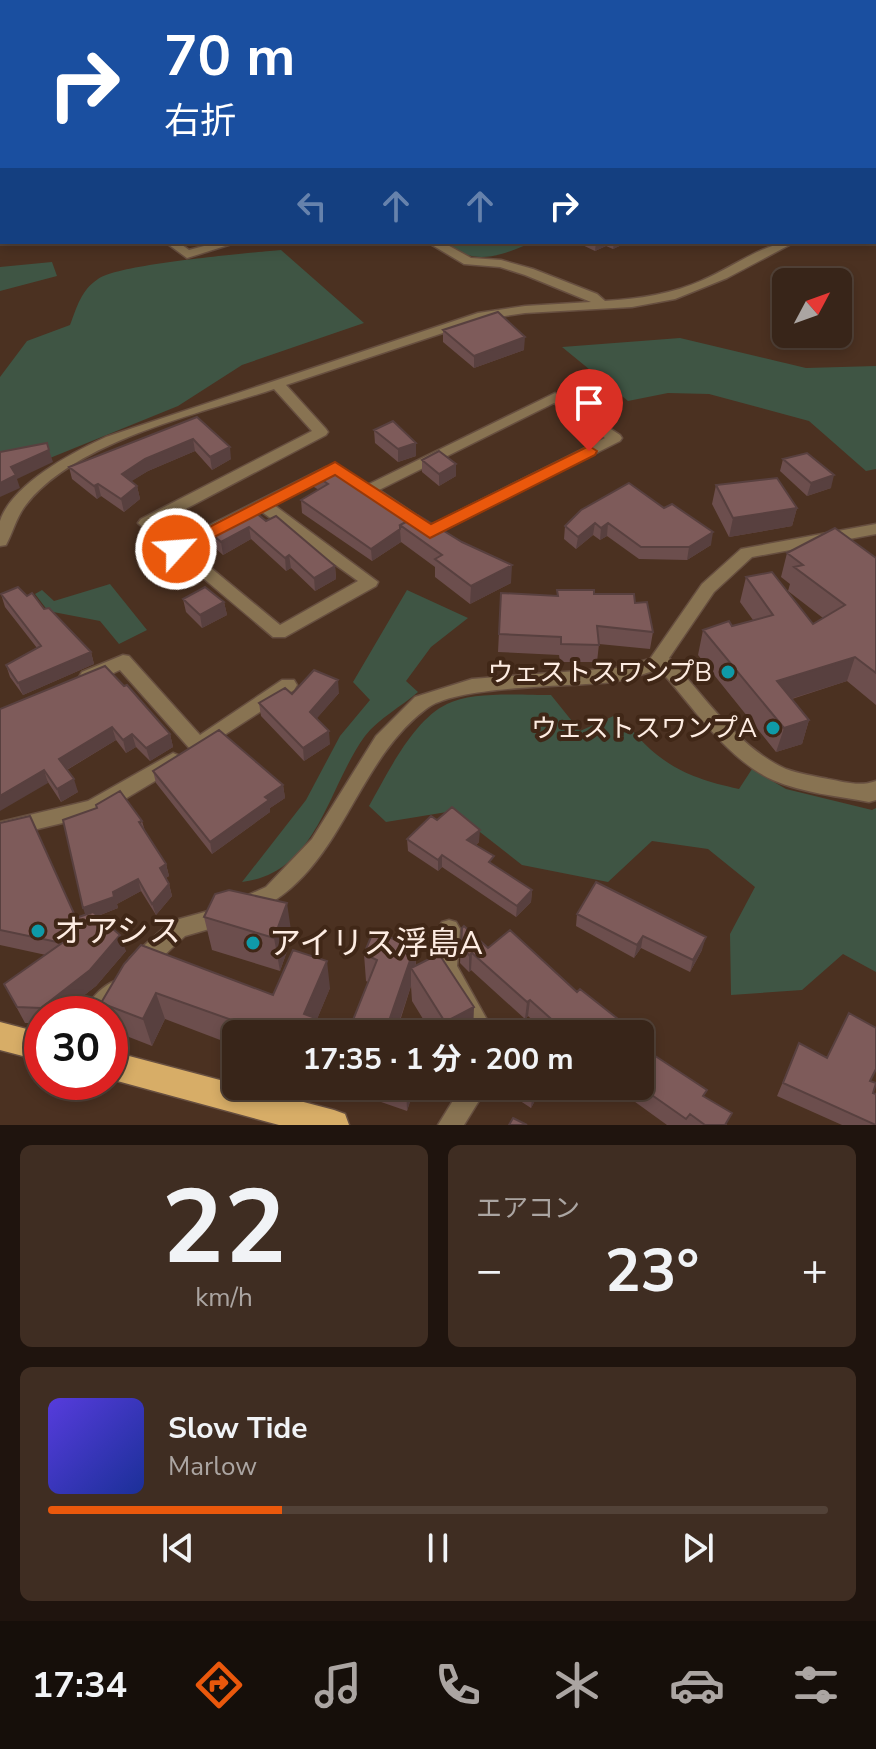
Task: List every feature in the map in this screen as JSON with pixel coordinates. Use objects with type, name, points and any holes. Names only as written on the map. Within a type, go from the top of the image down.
[{"type":"main road","points":[[0,1036],[24,1042]]},
{"type":"main road","points":[[128,1070],[334,1125]]},
{"type":"street","points":[[174,244],[187,254],[224,244]]},
{"type":"street","points":[[437,244],[468,261],[501,264],[529,272],[593,297],[602,305]]},
{"type":"street","points":[[0,541],[5,517],[27,494],[60,466],[90,448],[482,316],[528,307],[657,300],[785,244]]},
{"type":"street","points":[[264,506],[370,582],[279,633],[146,523],[321,432],[278,385]]},
{"type":"street","points":[[176,549],[335,467],[430,532],[615,438],[555,397],[357,482]]},
{"type":"street","points":[[110,996],[144,958],[179,928],[229,914],[273,893],[319,845],[383,741],[421,702],[472,686],[616,675],[656,664],[708,588],[747,553],[876,529]]},
{"type":"street","points":[[660,659],[753,759],[777,774],[869,794],[876,789]]},
{"type":"street","points":[[70,685],[123,661],[198,745]]},
{"type":"street","points":[[0,830],[93,808],[198,745],[288,685]]},
{"type":"street","points":[[449,929],[446,967],[476,1020]]},
{"type":"street","points":[[450,1125],[467,1100]]},
{"type":"green space","points":[[448,244],[528,244],[488,257],[466,255]]},
{"type":"green space","points":[[281,250],[364,323],[242,365],[178,406],[50,458],[0,454],[0,377],[27,341],[70,325],[77,305],[92,283],[110,274],[156,264]]},
{"type":"green space","points":[[52,262],[57,276],[0,291],[0,267]]},
{"type":"green space","points":[[680,338],[806,368],[876,366],[876,469],[866,471],[809,421],[709,394],[668,393],[628,401],[562,347]]},
{"type":"green space","points":[[110,584],[147,630],[119,644],[100,621],[48,611],[35,594],[42,590],[54,601]]},
{"type":"green space","points":[[407,590],[468,618],[431,647],[406,681],[418,692],[365,736],[304,846],[288,863],[268,875],[242,882],[306,800],[340,736],[370,700],[353,682]]},
{"type":"green space","points":[[484,695],[551,695],[580,731],[618,714],[657,755],[700,778],[739,789],[752,769],[786,789],[872,810],[876,808],[876,972],[843,954],[802,990],[731,995],[730,934],[755,887],[708,849],[652,841],[608,882],[522,865],[453,811],[386,822],[369,806],[412,735],[434,712],[447,704]]},
{"type":"building","points":[[498,312],[525,337],[474,356],[443,330]]},
{"type":"building","points":[[197,417],[230,447],[210,457],[193,439],[145,459],[122,474],[137,486],[121,499],[98,484],[94,486],[69,467]]},
{"type":"building","points":[[393,421],[416,443],[398,449],[374,430]]},
{"type":"building","points":[[47,443],[49,450],[11,467],[16,475],[0,483],[0,452]]},
{"type":"building","points":[[439,451],[456,464],[439,474],[422,460]]},
{"type":"building","points":[[807,453],[834,475],[811,483],[783,459]]},
{"type":"building","points":[[333,464],[408,521],[371,549],[301,500],[328,484],[313,474]]},
{"type":"building","points":[[777,478],[797,508],[733,518],[716,485]]},
{"type":"building","points":[[629,483],[664,508],[672,504],[713,532],[689,547],[641,547],[608,523],[601,528],[595,523],[578,537],[565,526],[581,510]]},
{"type":"building","points":[[249,507],[266,521],[276,516],[335,566],[314,578],[289,555],[285,558],[249,527],[221,542],[206,529]]},
{"type":"building","points":[[418,515],[462,542],[512,565],[471,586],[435,559],[442,555],[400,525]]},
{"type":"building","points":[[835,528],[876,558],[876,673],[855,657],[777,681],[809,720],[784,728],[703,630],[729,621],[732,626],[773,615],[746,577],[772,572],[813,624],[845,605],[794,567],[803,565],[787,553]]},
{"type":"building","points":[[157,548],[176,564],[156,574],[140,558]]},
{"type":"building","points":[[18,587],[27,596],[32,593],[44,609],[49,608],[91,652],[18,683],[6,665],[41,646],[1,594]]},
{"type":"building","points":[[205,587],[224,602],[200,615],[183,599]]},
{"type":"building","points":[[557,590],[634,594],[635,603],[647,602],[653,632],[597,626],[599,645],[561,644],[561,637],[499,634],[501,593],[558,596]]},
{"type":"building","points":[[105,666],[124,686],[127,685],[170,734],[146,748],[132,734],[123,740],[112,727],[59,759],[74,779],[57,789],[44,770],[0,796],[0,709]]},
{"type":"building","points":[[314,670],[338,680],[310,712],[329,731],[303,748],[259,703],[285,688],[292,694]]},
{"type":"building","points":[[219,730],[283,785],[265,797],[269,800],[210,842],[153,771]]},
{"type":"building","points":[[120,791],[142,821],[139,822],[166,864],[160,868],[169,884],[152,904],[138,879],[113,892],[114,897],[83,908],[63,820],[97,808],[96,805]]},
{"type":"building","points":[[452,807],[480,830],[467,840],[494,856],[489,862],[532,890],[517,906],[442,855],[438,860],[407,839],[431,816],[437,820]]},
{"type":"building","points":[[30,816],[76,918],[93,912],[120,935],[90,970],[56,996],[24,996],[24,1007],[17,1007],[4,984],[62,943],[0,930],[0,823]]},
{"type":"building","points":[[596,882],[706,937],[693,960],[643,936],[637,945],[577,914]]},
{"type":"building","points":[[229,890],[287,903],[274,938],[204,917],[215,894]]},
{"type":"building","points":[[464,926],[488,948],[510,930],[577,992],[580,989],[619,1020],[552,1020],[530,1000],[527,1002],[472,953],[469,955],[461,946]]},
{"type":"building","points":[[373,932],[415,946],[390,1018],[396,1020],[353,1020],[377,960],[364,954]]},
{"type":"building","points":[[141,945],[273,995],[293,950],[327,961],[304,1014],[321,1020],[232,1020],[156,993],[143,1019],[128,1013],[128,996],[105,996],[124,964]]},
{"type":"building","points":[[439,954],[474,1007],[444,1020],[411,968]]},
{"type":"building","points":[[849,1013],[876,1028],[876,1069],[870,1081],[876,1083],[873,1093],[876,1094],[876,1125],[783,1083],[799,1043],[827,1058]]},
{"type":"building","points":[[654,1055],[707,1090],[703,1096],[732,1113],[725,1125],[705,1125],[690,1114],[686,1119],[654,1097]]},
{"type":"building","points":[[513,1118],[527,1125],[509,1125]]},
{"type":"place","name":"ウェストスワンプB","points":[[728,672]]},
{"type":"place","name":"ウェストスワンプA","points":[[773,728]]},
{"type":"place","name":"オアシス","points":[[38,931]]},
{"type":"place","name":"アイリス浮島A","points":[[253,943]]},
{"type":"route","points":[[176,549],[335,467],[430,532],[589,451]]}]
